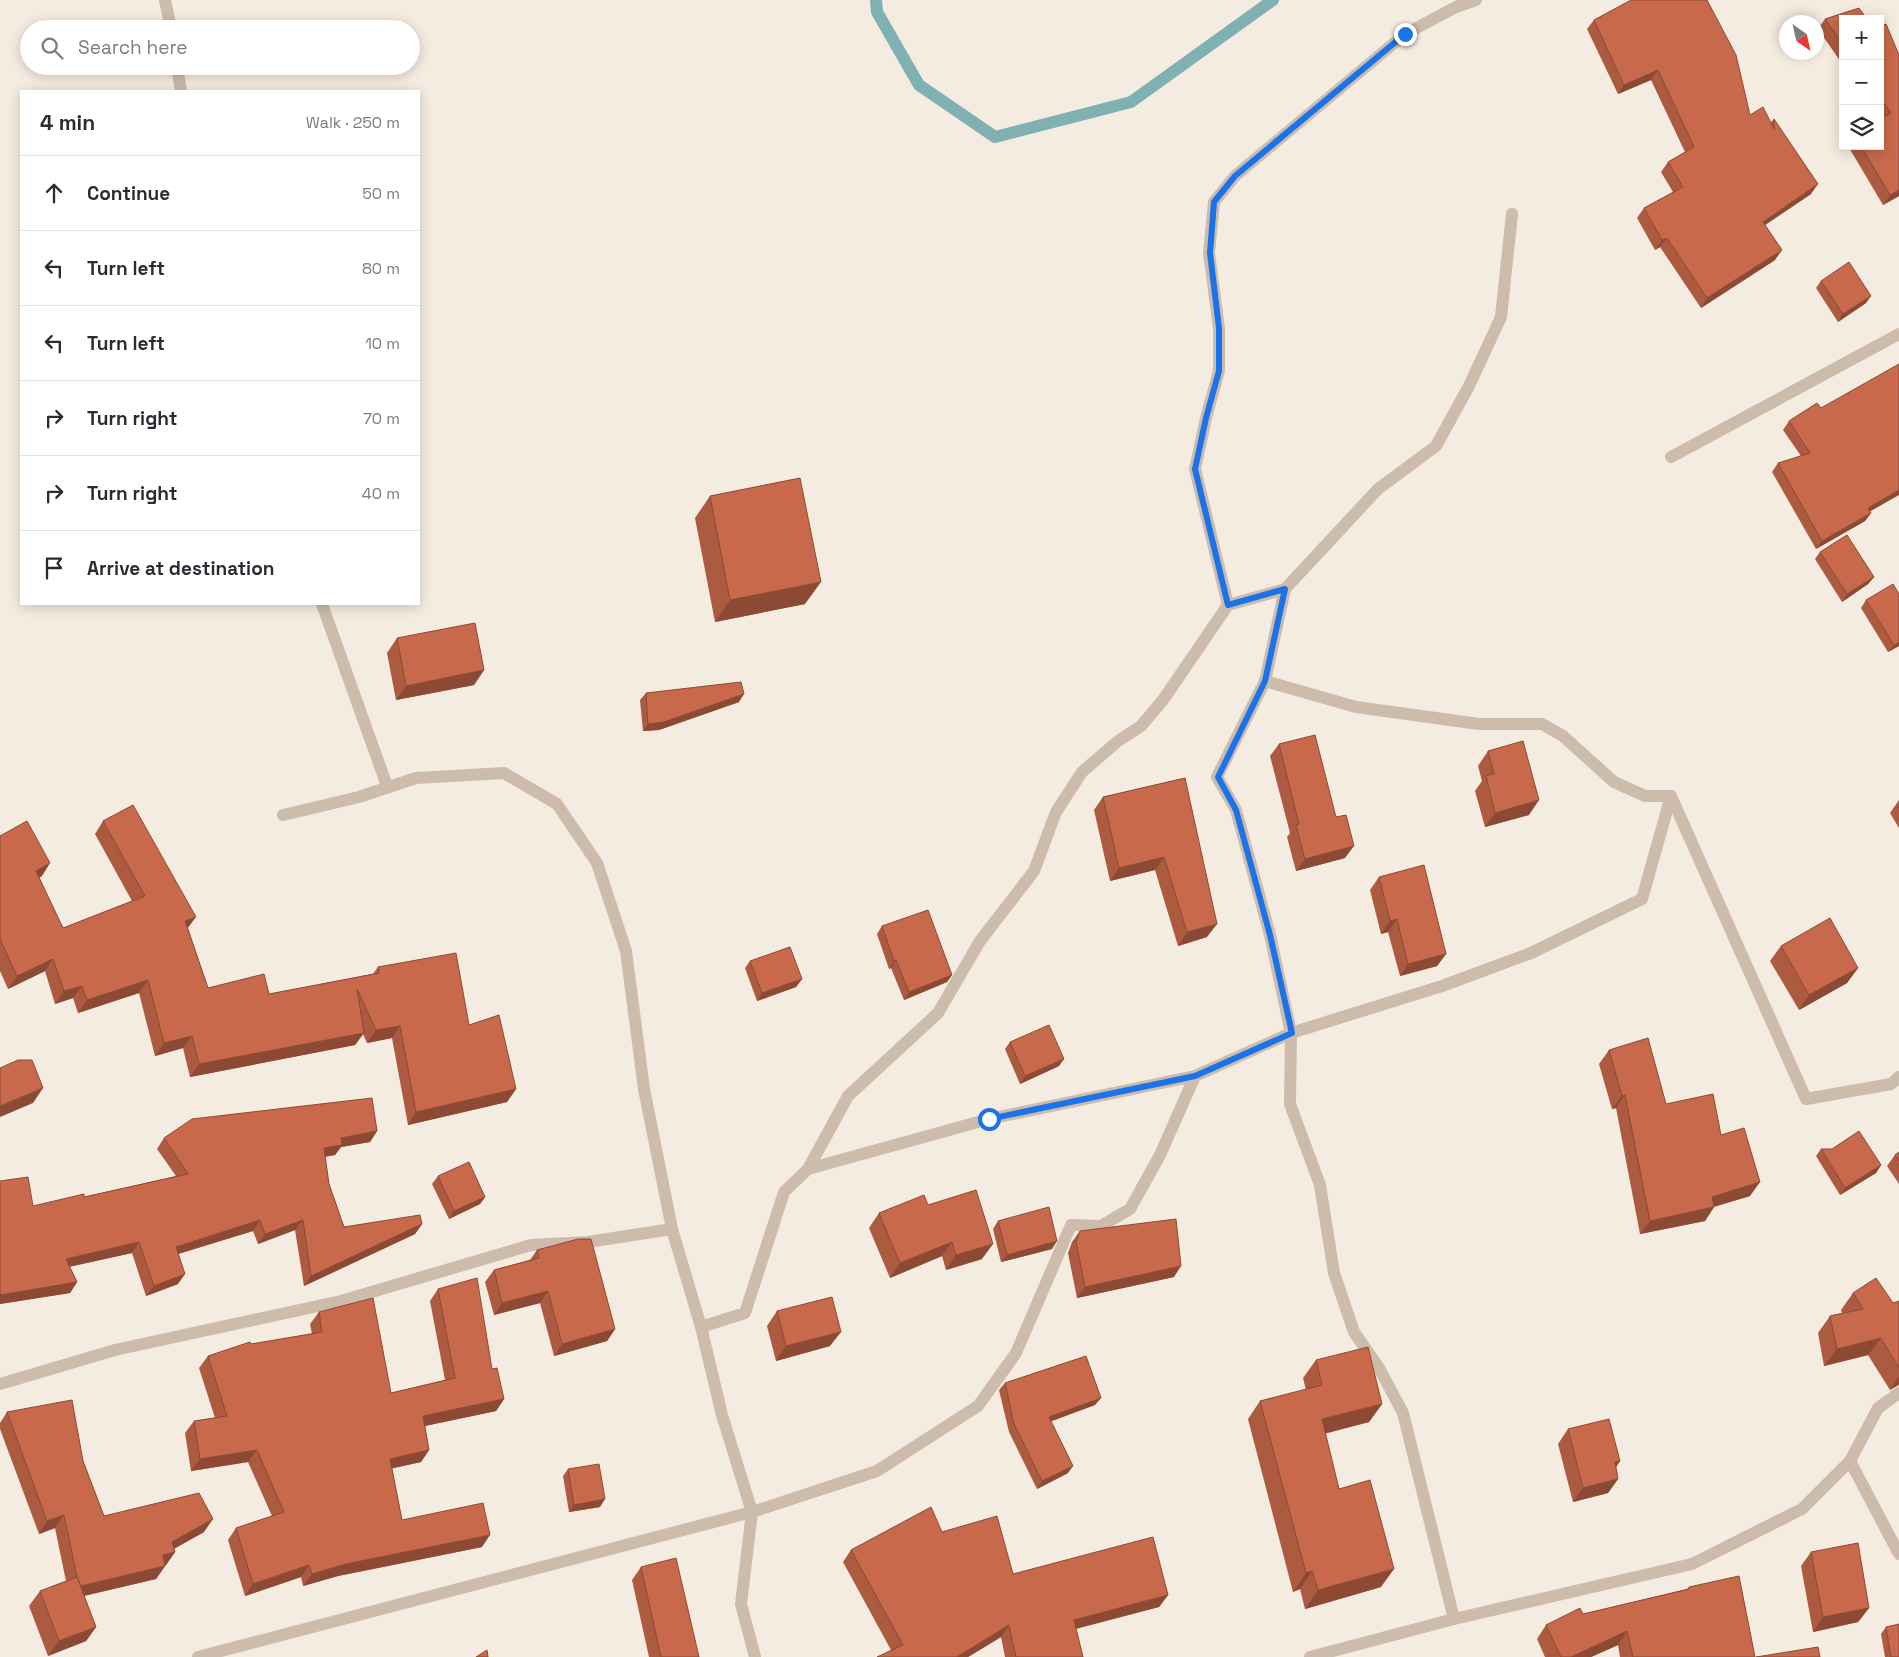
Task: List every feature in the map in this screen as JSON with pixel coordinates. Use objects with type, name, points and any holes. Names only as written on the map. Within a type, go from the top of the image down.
[{"type":"street","points":[[165,0],[169,20]]},
{"type":"street","points":[[1228,605],[1195,469],[1219,371],[1219,328],[1210,253],[1214,202],[1235,176],[1405,34],[1456,7],[1476,0]]},
{"type":"street","points":[[178,75],[181,90]]},
{"type":"street","points":[[1454,1619],[1403,1413],[1379,1368],[1354,1332],[1334,1273],[1320,1184],[1290,1104],[1292,1033],[1270,935],[1236,810],[1218,777],[1265,681],[1285,589],[1378,489],[1436,446],[1469,386],[1501,317],[1512,214]]},
{"type":"street","points":[[1671,457],[1899,334]]},
{"type":"street","points":[[701,1327],[745,1313],[784,1192],[808,1169],[848,1096],[938,1013],[980,941],[1034,870],[1056,812],[1082,772],[1118,741],[1141,726],[1163,700],[1228,605],[1285,589]]},
{"type":"street","points":[[322,605],[387,786]]},
{"type":"street","points":[[1265,681],[1356,707],[1478,724],[1542,724],[1563,736],[1614,782],[1645,796],[1671,796]]},
{"type":"street","points":[[282,815],[350,799],[416,778],[504,773],[557,804],[598,863],[626,951],[644,1089],[672,1229],[701,1327],[722,1415],[752,1512],[741,1604],[755,1657]]},
{"type":"street","points":[[808,1169],[989,1119],[1195,1076],[1292,1033],[1442,986],[1531,954],[1642,899],[1671,796]]},
{"type":"street","points":[[1671,796],[1806,1099],[1890,1084],[1899,1077]]},
{"type":"street","points":[[198,1657],[752,1512],[877,1470],[978,1406],[1016,1353],[1071,1225],[1102,1226],[1130,1209],[1160,1154],[1195,1076]]},
{"type":"street","points":[[0,1384],[115,1350],[341,1301],[532,1245],[588,1242],[672,1229]]},
{"type":"street","points":[[1310,1657],[1454,1619],[1692,1564],[1802,1509],[1850,1461],[1878,1408],[1899,1393]]},
{"type":"street","points":[[1850,1461],[1899,1554]]},
{"type":"building","points":[[1631,0],[1707,0],[1736,55],[1750,115],[1763,107],[1774,129],[1774,119],[1818,184],[1763,222],[1782,250],[1707,298],[1667,238],[1662,240],[1644,208],[1683,187],[1668,162],[1694,147],[1658,70],[1624,85],[1594,20]]},
{"type":"building","points":[[1859,8],[1864,15],[1839,15],[1839,38],[1825,19]]},
{"type":"building","points":[[1886,24],[1899,55],[1899,190],[1890,195],[1863,150],[1884,150],[1884,117],[1891,113],[1884,103],[1884,25]]},
{"type":"building","points":[[1849,262],[1871,296],[1843,314],[1821,281]]},
{"type":"building","points":[[1899,364],[1899,490],[1868,508],[1871,513],[1822,541],[1778,463],[1810,453],[1789,421],[1817,403],[1821,408]]},
{"type":"building","points":[[800,478],[821,582],[730,600],[710,496]]},
{"type":"building","points":[[1847,535],[1874,577],[1847,594],[1820,552]]},
{"type":"building","points":[[1893,584],[1899,594],[1899,642],[1894,645],[1866,600]]},
{"type":"building","points":[[475,623],[484,670],[406,686],[397,638]]},
{"type":"building","points":[[741,682],[744,694],[664,722],[648,724],[646,693]]},
{"type":"building","points":[[1315,735],[1336,817],[1346,815],[1354,846],[1305,859],[1296,825],[1299,824],[1279,744]]},
{"type":"building","points":[[1523,741],[1539,800],[1495,813],[1486,776],[1494,774],[1488,751]]},
{"type":"building","points":[[1185,778],[1217,924],[1187,932],[1164,857],[1119,868],[1103,797]]},
{"type":"building","points":[[133,805],[196,917],[185,921],[208,988],[264,974],[269,994],[379,973],[378,967],[456,953],[469,1025],[499,1015],[516,1089],[416,1112],[400,1026],[376,1030],[357,989],[364,1033],[199,1064],[192,1036],[164,1043],[148,980],[87,1000],[82,986],[64,991],[53,959],[17,976],[0,939],[0,836],[27,821],[50,863],[36,871],[63,928],[145,896],[103,821]]},
{"type":"building","points":[[1424,865],[1446,954],[1408,964],[1397,919],[1390,921],[1379,877]]},
{"type":"building","points":[[928,910],[952,975],[909,992],[896,960],[894,961],[882,926]]},
{"type":"building","points":[[1830,918],[1858,968],[1809,995],[1781,946]]},
{"type":"building","points":[[790,947],[802,979],[762,993],[750,961]]},
{"type":"building","points":[[1049,1025],[1064,1059],[1025,1076],[1010,1042]]},
{"type":"building","points":[[1648,1038],[1666,1104],[1713,1094],[1721,1135],[1744,1128],[1760,1182],[1712,1197],[1714,1207],[1650,1221],[1625,1095],[1622,1096],[1609,1050]]},
{"type":"building","points":[[18,1060],[32,1060],[43,1088],[0,1106],[0,1068]]},
{"type":"building","points":[[372,1098],[377,1131],[341,1138],[342,1145],[324,1148],[329,1184],[344,1227],[420,1215],[422,1224],[311,1276],[303,1220],[265,1234],[260,1220],[176,1247],[185,1274],[154,1286],[139,1242],[66,1259],[77,1282],[0,1295],[0,1181],[28,1177],[33,1206],[188,1174],[164,1138],[192,1119]]},
{"type":"building","points":[[1859,1131],[1881,1165],[1845,1188],[1821,1149],[1832,1149]]},
{"type":"building","points":[[1899,1152],[1899,1161],[1895,1155]]},
{"type":"building","points":[[469,1162],[485,1197],[454,1211],[438,1176]]},
{"type":"building","points":[[976,1190],[993,1244],[956,1255],[952,1242],[900,1263],[879,1213],[924,1195],[928,1205]]},
{"type":"building","points":[[1049,1207],[1057,1241],[1007,1255],[998,1221]]},
{"type":"building","points":[[1176,1219],[1181,1266],[1085,1287],[1076,1242],[1080,1231]]},
{"type":"building","points":[[578,1239],[591,1239],[615,1329],[562,1344],[548,1291],[502,1303],[494,1270],[539,1258],[537,1250]]},
{"type":"building","points":[[477,1278],[492,1369],[497,1368],[504,1399],[423,1416],[429,1450],[390,1459],[402,1520],[483,1503],[490,1535],[346,1564],[312,1574],[309,1565],[253,1584],[236,1528],[284,1512],[257,1450],[200,1459],[194,1421],[227,1416],[208,1356],[250,1342],[251,1344],[322,1332],[319,1312],[373,1298],[391,1393],[455,1378],[438,1289]]},
{"type":"building","points":[[1876,1278],[1893,1303],[1899,1301],[1899,1368],[1881,1338],[1837,1349],[1830,1316],[1863,1309],[1853,1293]]},
{"type":"building","points":[[832,1297],[841,1332],[786,1346],[777,1311]]},
{"type":"building","points":[[1368,1347],[1382,1404],[1322,1419],[1339,1489],[1370,1480],[1394,1569],[1318,1590],[1312,1571],[1306,1573],[1260,1401],[1322,1385],[1316,1360]]},
{"type":"building","points":[[1086,1356],[1101,1398],[1049,1417],[1073,1466],[1042,1481],[1014,1424],[1005,1383]]},
{"type":"building","points":[[72,1400],[83,1461],[104,1516],[199,1493],[213,1519],[172,1542],[175,1552],[163,1555],[165,1566],[81,1586],[77,1577],[64,1515],[47,1521],[7,1412]]},
{"type":"building","points":[[1609,1419],[1620,1461],[1615,1462],[1618,1479],[1583,1488],[1568,1429]]},
{"type":"building","points":[[599,1464],[605,1499],[574,1505],[568,1469]]},
{"type":"building","points":[[931,1507],[942,1532],[997,1516],[1013,1574],[1153,1537],[1168,1595],[1074,1620],[1083,1657],[1016,1657],[1009,1625],[957,1657],[877,1657],[903,1645],[851,1550]]},
{"type":"building","points":[[1858,1543],[1869,1608],[1823,1617],[1811,1552]]},
{"type":"building","points":[[676,1558],[699,1657],[661,1657],[641,1567]]},
{"type":"building","points":[[1739,1576],[1755,1657],[1633,1657],[1627,1631],[1571,1657],[1561,1657],[1546,1625],[1580,1608],[1583,1614]]},
{"type":"building","points":[[77,1577],[96,1627],[59,1641],[40,1591]]},
{"type":"building","points":[[1899,1624],[1899,1657],[1891,1657],[1886,1627]]},
{"type":"building","points":[[1818,1647],[1820,1657],[1756,1657]]},
{"type":"building","points":[[487,1650],[488,1657],[476,1657]]},
{"type":"waterway","points":[[876,0],[877,12],[919,85],[995,137],[1131,102],[1273,0]]},
{"type":"route","points":[[989,1119],[1195,1076],[1292,1033],[1270,935],[1236,810],[1218,777],[1265,681],[1285,589],[1228,605],[1195,469],[1219,371],[1219,328],[1210,253],[1214,202],[1235,176],[1279,142],[1367,64],[1405,34]]}]
